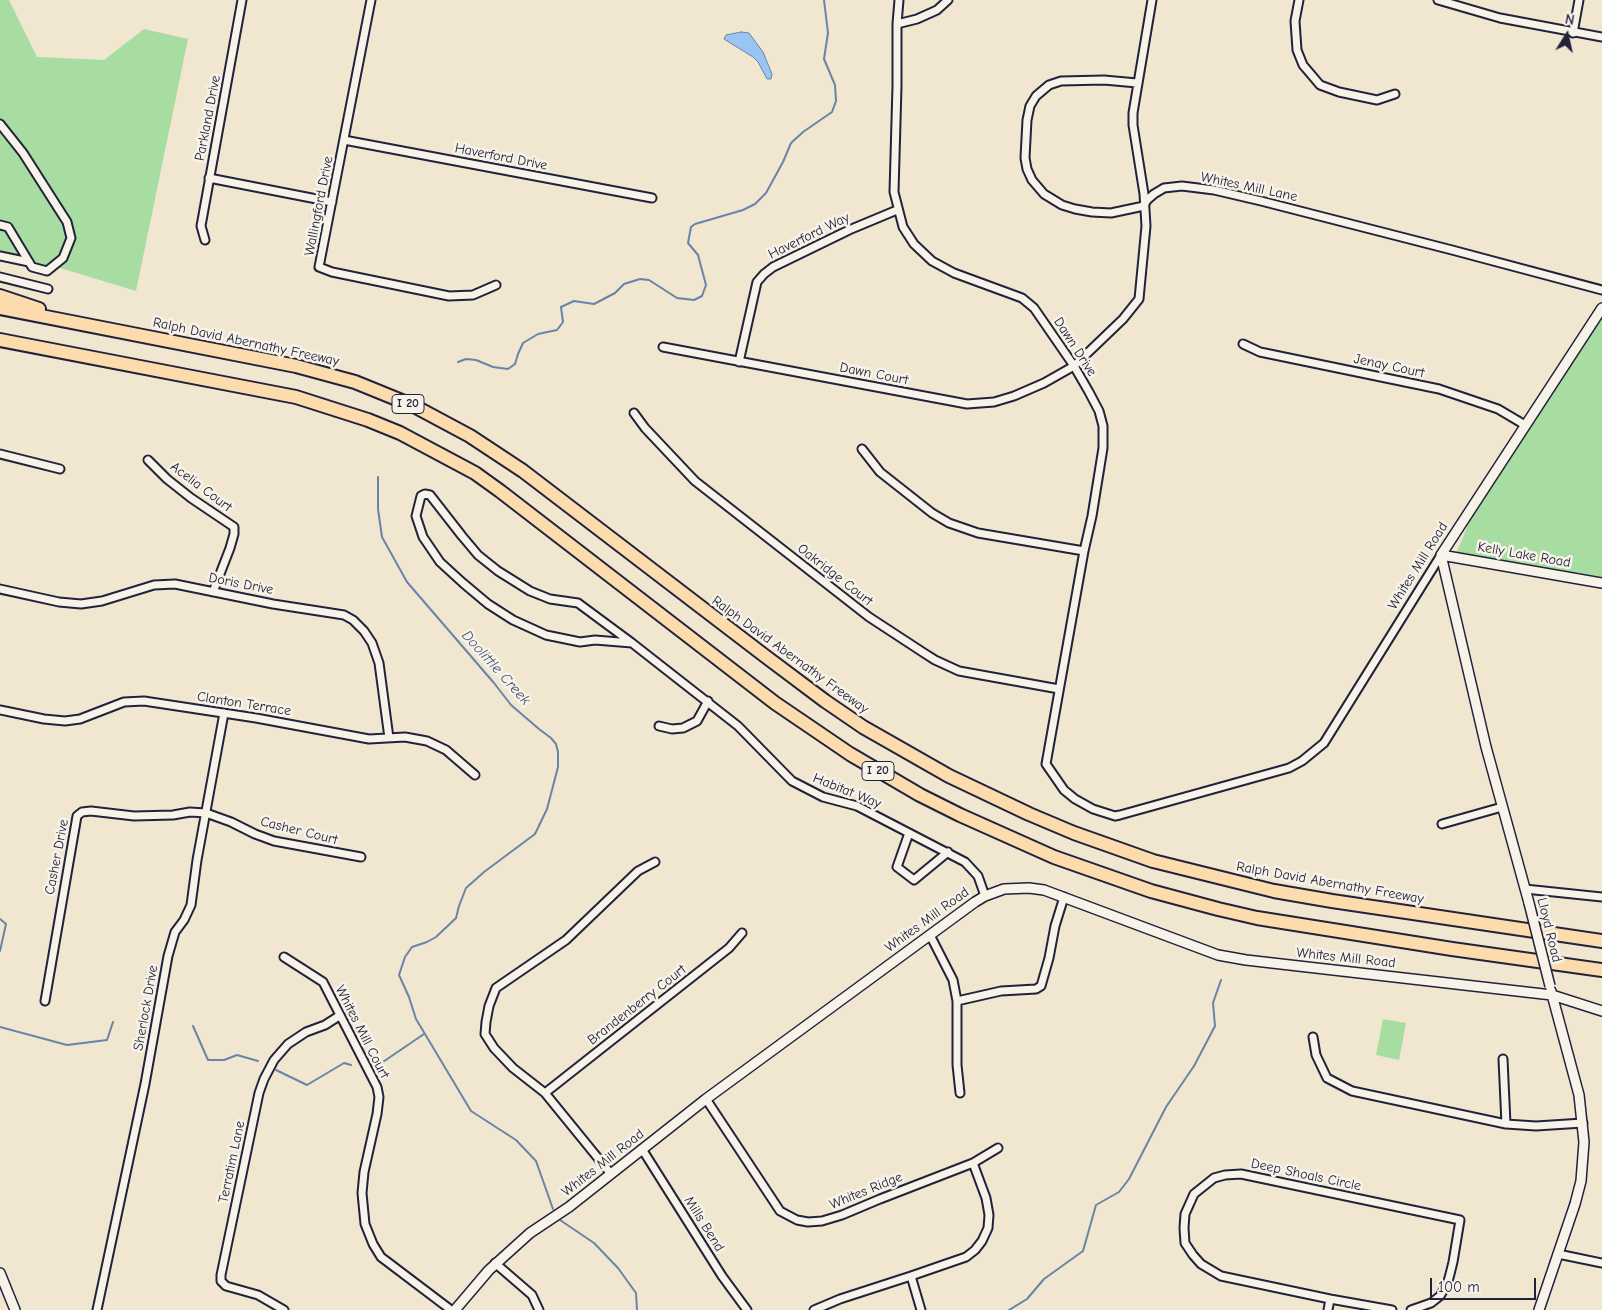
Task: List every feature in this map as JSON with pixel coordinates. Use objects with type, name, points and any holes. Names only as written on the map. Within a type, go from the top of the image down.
[{"type":"highway","points":[[0,296],[19,301],[65,320]]},
{"type":"highway","name":"Ralph David Abernathy Freeway","points":[[0,308],[272,361],[323,373],[355,382],[443,420],[498,453],[530,476],[765,656],[825,701],[863,726],[950,776],[1029,814],[1074,833],[1153,861],[1274,891],[1342,903],[1602,941]]},
{"type":"highway","name":"I 20","points":[[0,341],[296,397],[368,420],[424,445],[475,474],[500,491],[775,703],[843,750],[960,816],[1054,857],[1159,893],[1257,918],[1452,949],[1602,970]]},
{"type":"street","name":"Parkland Drive","points":[[205,240],[201,226],[242,0]]},
{"type":"street","name":"Wallingford Drive","points":[[371,0],[319,267],[340,274],[449,296],[473,295],[496,285]]},
{"type":"street","name":"Dawn Drive","points":[[899,0],[894,192],[897,210],[903,227],[914,244],[932,260],[954,273],[1022,298],[1034,308],[1074,366],[1099,411],[1103,448],[1046,764],[1055,778]]},
{"type":"street","points":[[897,24],[917,19],[936,10],[948,0]]},
{"type":"street","points":[[1137,83],[1086,79],[1061,81],[1050,85],[1036,96],[1030,106],[1027,120],[1025,152],[1027,169],[1032,180],[1044,194],[1062,205],[1092,212],[1111,213],[1144,206],[1144,194],[1133,125],[1137,83],[1152,0]]},
{"type":"street","points":[[1438,0],[1500,18],[1602,37]]},
{"type":"street","points":[[1573,33],[1579,0]]},
{"type":"street","points":[[1298,3],[1295,21],[1297,50],[1303,65],[1320,85],[1346,94],[1377,100],[1395,94]]},
{"type":"street","points":[[0,124],[23,153],[67,222],[71,238],[64,258],[47,270],[32,267],[8,227],[0,225]]},
{"type":"street","name":"Haverford Drive","points":[[344,140],[652,198]]},
{"type":"street","points":[[209,178],[332,202]]},
{"type":"street","name":"Whites Mill Lane","points":[[1144,206],[1147,200],[1164,188],[1182,186],[1214,190],[1602,290]]},
{"type":"street","name":"Dawn Court","points":[[663,347],[966,404],[994,402],[1044,383],[1074,366],[1123,319],[1138,299],[1146,226],[1144,206]]},
{"type":"street","name":"Haverford Way","points":[[739,362],[757,282],[764,274],[773,267],[849,230],[897,210]]},
{"type":"street","points":[[0,256],[29,262]]},
{"type":"street","points":[[0,277],[48,289]]},
{"type":"street","name":"Whites Mill Road","points":[[1055,778],[1074,799],[1093,809],[1115,816],[1289,768],[1324,743],[1441,555],[1602,308]]},
{"type":"street","name":"Jenay Court","points":[[1243,344],[1260,352],[1440,389],[1498,409],[1525,424]]},
{"type":"street","name":"Oakridge Court","points":[[634,413],[645,428],[696,481],[870,617],[924,653],[959,671],[1059,689]]},
{"type":"street","points":[[862,448],[880,472],[932,513],[949,523],[978,533],[1084,551]]},
{"type":"street","points":[[0,454],[60,469]]},
{"type":"street","name":"Acelia Court","points":[[148,460],[191,498],[234,526],[230,548],[213,592]]},
{"type":"street","name":"Habitat Way","points":[[632,643],[595,640],[580,642],[546,635],[513,620],[488,604],[440,562],[423,537],[416,516],[421,496],[425,494],[430,495],[478,555],[498,571],[530,591],[550,599],[578,603],[632,643],[738,726],[792,781],[824,797],[856,806],[965,862],[978,876],[985,896]]},
{"type":"street","name":"Kelly Lake Road","points":[[1441,555],[1602,583]]},
{"type":"street","name":"Lloyd Road","points":[[1441,555],[1486,747],[1579,1095],[1583,1123],[1584,1142],[1581,1181],[1539,1310]]},
{"type":"street","name":"Doris Drive","points":[[0,589],[59,602],[81,604],[102,601],[164,583],[186,585],[273,604],[344,615],[353,620],[372,643],[378,663],[389,738]]},
{"type":"street","name":"Clanton Terrace","points":[[0,710],[44,719],[65,721],[80,719],[124,702],[144,701],[369,739],[405,737],[427,741],[446,750],[475,775]]},
{"type":"street","points":[[659,726],[672,729],[684,728],[697,721],[708,702]]},
{"type":"street","name":"Sherlock Drive","points":[[97,1310],[144,1084],[168,956],[175,932],[184,920],[191,905],[224,713]]},
{"type":"street","points":[[1442,824],[1502,807]]},
{"type":"street","name":"Casher Drive","points":[[45,1001],[77,816],[82,812],[91,811],[134,816],[173,815],[190,812],[206,813]]},
{"type":"street","name":"Casher Court","points":[[206,813],[274,841],[361,857]]},
{"type":"street","points":[[909,833],[897,867],[914,880],[948,852]]},
{"type":"street","points":[[611,1174],[545,1093],[513,1068],[494,1048],[485,1034],[489,1006],[496,988],[566,940],[638,871],[655,862]]},
{"type":"street","name":"Whites Mill Road","points":[[455,1310],[496,1263],[530,1233],[568,1207],[706,1099],[930,935],[985,896],[1004,889],[1015,887],[1044,890],[1178,942],[1218,955],[1246,960],[1551,990],[1602,1011]]},
{"type":"street","points":[[1525,889],[1602,897]]},
{"type":"street","points":[[958,1001],[982,997],[1001,991],[1036,989],[1041,986],[1064,897]]},
{"type":"street","name":"Brandenberry Court","points":[[545,1093],[729,948],[742,933]]},
{"type":"street","points":[[930,935],[953,980],[958,1001],[957,1064],[960,1093]]},
{"type":"street","name":"Whites Mill Court","points":[[284,957],[323,982],[376,1086],[379,1097],[362,1193],[363,1214],[369,1234],[381,1257],[450,1310]]},
{"type":"street","name":"Terratim Lane","points":[[284,1310],[258,1295],[226,1286],[222,1281],[221,1275],[259,1093],[264,1078],[274,1060],[288,1044],[306,1032],[325,1025],[339,1016]]},
{"type":"street","points":[[1313,1037],[1316,1055],[1327,1078],[1352,1092],[1506,1124],[1536,1126],[1583,1123]]},
{"type":"street","points":[[1503,1059],[1506,1124]]},
{"type":"street","name":"Whites Ridge","points":[[706,1099],[780,1211],[797,1220],[808,1222],[842,1216],[880,1199],[973,1163],[998,1148]]},
{"type":"street","name":"Mills Bend","points":[[642,1149],[722,1276],[747,1310]]},
{"type":"street","points":[[814,1310],[840,1299],[966,1257],[975,1250],[988,1228],[989,1215],[986,1198],[973,1163]]},
{"type":"street","name":"Deep Shoals Circle","points":[[1392,1310],[1330,1300],[1221,1276],[1201,1264],[1185,1243],[1185,1214],[1194,1194],[1214,1178],[1224,1175],[1241,1174],[1460,1220],[1450,1278],[1446,1286],[1440,1296],[1431,1303],[1412,1310]]},
{"type":"street","points":[[1558,1254],[1602,1263]]},
{"type":"street","points":[[496,1263],[532,1295],[539,1310]]},
{"type":"street","points":[[0,1273],[15,1310]]},
{"type":"street","points":[[911,1276],[922,1310]]},
{"type":"street","points":[[1328,1310],[1330,1300]]},
{"type":"green space","points":[[0,0],[9,0],[37,57],[104,60],[144,29],[188,39],[136,291],[60,268],[0,262]]},
{"type":"green space","points":[[1602,302],[1602,584],[1457,552],[1484,484]]},
{"type":"green space","points":[[1383,1019],[1406,1023],[1399,1060],[1376,1055]]},
{"type":"water","points":[[741,32],[749,33],[763,52],[772,74],[771,79],[767,79],[758,62],[753,57],[724,39],[726,35]]},
{"type":"waterway","name":"Doolittle Creek","points":[[458,362],[466,359],[476,360],[493,367],[508,369],[515,364],[523,343],[538,334],[557,330],[563,322],[561,307],[574,301],[594,304],[615,293],[624,284],[640,279],[649,280],[677,298],[694,300],[702,296],[706,285],[698,255],[688,243],[691,227],[695,224],[743,210],[755,204],[766,193],[791,143],[803,132],[832,112],[836,101],[835,85],[824,59],[828,33],[824,0]]},
{"type":"waterway","name":"Doolittle Creek","points":[[378,477],[378,509],[382,537],[407,582],[511,705],[551,738],[556,744],[558,752],[558,767],[547,809],[535,834],[484,872],[466,888],[456,918],[436,937],[412,947],[405,957],[399,975],[416,1019],[471,1111],[516,1140],[536,1161],[553,1209]]},
{"type":"waterway","points":[[0,919],[6,924],[0,951]]},
{"type":"waterway","points":[[1009,1310],[1027,1299],[1044,1279],[1083,1251],[1096,1205],[1119,1192],[1129,1179],[1166,1107],[1194,1066],[1215,1026],[1213,1003],[1221,980]]},
{"type":"waterway","points":[[0,1027],[67,1045],[107,1040],[113,1022]]},
{"type":"waterway","points":[[193,1026],[208,1060],[224,1060],[237,1055],[258,1061]]},
{"type":"waterway","points":[[377,1066],[424,1034]]},
{"type":"waterway","points":[[276,1070],[307,1085],[344,1063],[351,1065]]},
{"type":"waterway","name":"Doolittle Creek","points":[[560,1220],[594,1243],[618,1268],[636,1293],[637,1310]]}]
